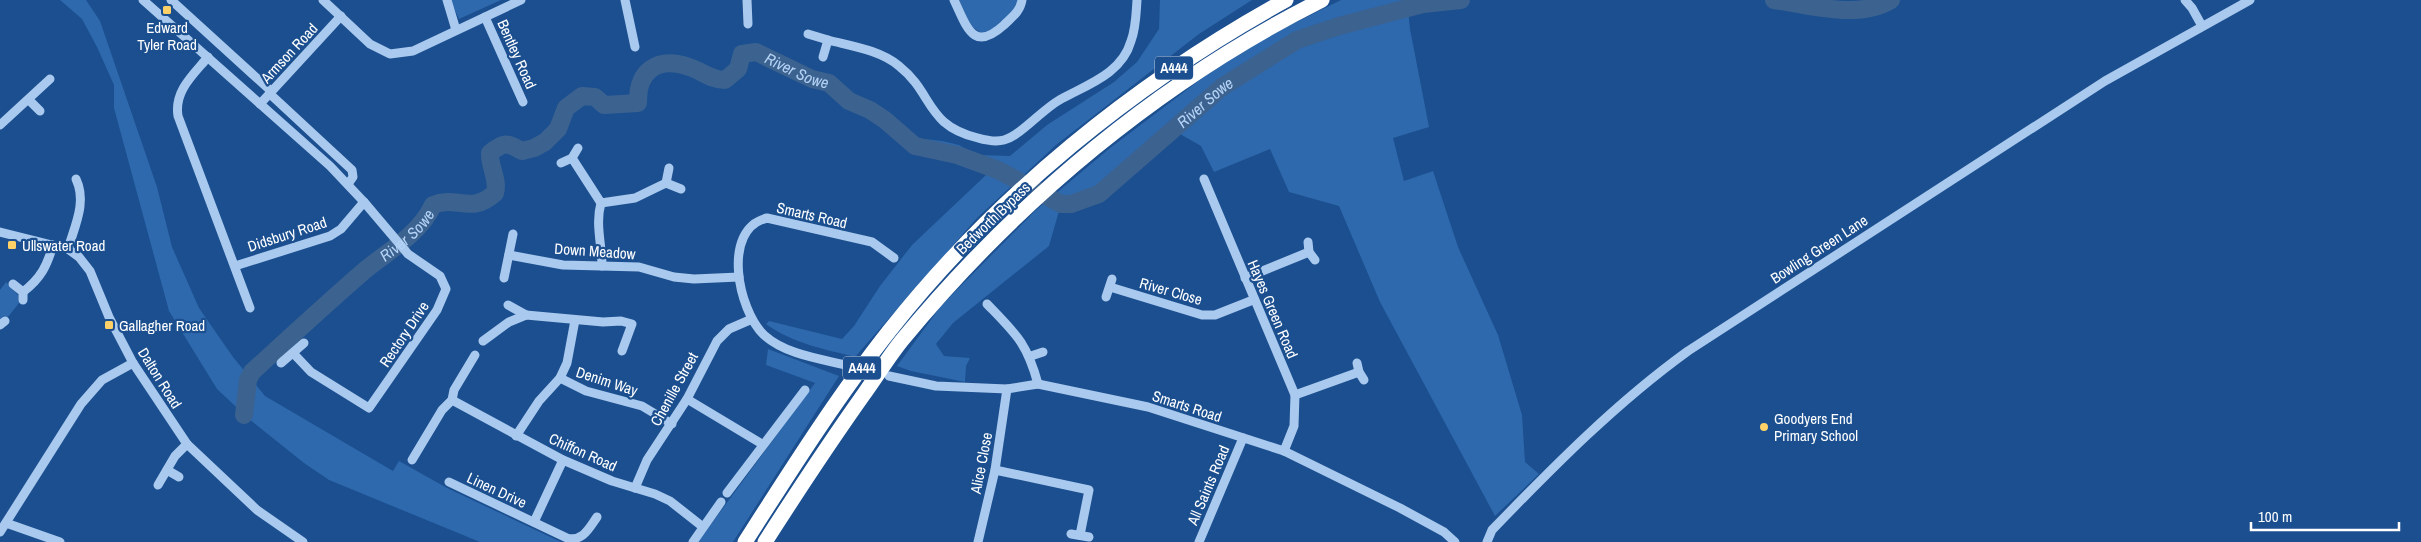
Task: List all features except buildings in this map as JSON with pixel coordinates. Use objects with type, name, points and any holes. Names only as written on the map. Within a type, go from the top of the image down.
[{"type":"highway","name":"Bedworth Bypass","points":[[745,542],[807,445],[890,329],[999,209],[1069,148],[1129,100],[1188,58],[1286,0]]},
{"type":"highway","name":"Bedworth Bypass","points":[[765,542],[824,451],[902,340],[1013,220],[1081,160],[1151,104],[1200,70],[1322,0]]},
{"type":"street","name":"Rectory Drive","points":[[143,0],[348,184],[408,254],[440,276],[445,284],[445,293],[427,326],[369,408],[360,405],[311,372],[293,354]]},
{"type":"street","points":[[171,0],[352,170],[353,177],[348,184]]},
{"type":"street","points":[[323,0],[376,49],[390,54],[413,50],[521,0]]},
{"type":"street","points":[[446,0],[456,30]]},
{"type":"street","points":[[625,0],[634,47]]},
{"type":"street","points":[[747,0],[748,24]]},
{"type":"street","points":[[954,0],[969,31],[980,38],[994,34],[1017,13],[1022,0]]},
{"type":"street","points":[[2185,0],[2202,26]]},
{"type":"street","name":"Bowling Green Lane","points":[[1487,542],[1492,530],[1607,416],[1638,388],[1688,351],[2105,81],[2250,0]]},
{"type":"street","points":[[808,34],[873,52],[900,67],[919,87],[938,118],[947,126],[965,135],[985,140],[1004,140],[1046,108],[1089,86],[1113,69],[1131,44],[1137,1]]},
{"type":"street","name":"Armson Road","points":[[260,104],[341,16]]},
{"type":"street","name":"Bentley Road","points":[[485,17],[523,102]]},
{"type":"street","points":[[823,57],[828,40]]},
{"type":"street","points":[[208,58],[183,87],[176,107],[250,308]]},
{"type":"street","points":[[0,125],[50,79]]},
{"type":"street","points":[[29,100],[40,112]]},
{"type":"street","points":[[561,163],[572,158],[578,148]]},
{"type":"street","points":[[572,158],[601,203],[598,224],[602,266]]},
{"type":"street","points":[[666,182],[669,168]]},
{"type":"street","points":[[68,249],[82,201],[81,190],[76,179]]},
{"type":"street","name":"Hayes Green Road","points":[[1204,179],[1253,300],[1295,396],[1294,426],[1284,451]]},
{"type":"street","points":[[601,203],[635,198],[666,182]]},
{"type":"street","points":[[666,182],[681,189]]},
{"type":"street","name":"Didsbury Road","points":[[235,266],[330,236],[341,229],[364,202]]},
{"type":"street","name":"Smarts Road","points":[[850,366],[792,351],[766,336],[752,319],[743,297],[739,277],[742,236],[753,224],[768,218],[872,242],[894,258]]},
{"type":"street","name":"Dalton Road","points":[[0,232],[68,249],[80,257],[90,271],[109,317],[133,363],[187,444],[257,510],[303,542]]},
{"type":"street","points":[[504,278],[512,234]]},
{"type":"street","points":[[1308,242],[1308,252],[1315,260]]},
{"type":"street","points":[[13,284],[23,296],[37,281],[47,266],[53,245]]},
{"type":"street","points":[[1245,278],[1308,252]]},
{"type":"street","name":"Down Meadow","points":[[509,254],[563,265],[639,267],[674,277],[694,279],[739,277]]},
{"type":"street","name":"River Close","points":[[1106,297],[1111,283],[1202,315],[1215,314],[1253,300]]},
{"type":"street","points":[[987,304],[1019,337],[1030,356],[1038,384]]},
{"type":"street","points":[[508,305],[526,315],[602,322],[621,321],[632,324],[622,350]]},
{"type":"street","points":[[483,341],[509,322],[526,315]]},
{"type":"street","name":"Chenille Street","points":[[635,488],[647,460],[687,399],[717,341],[730,329],[752,319]]},
{"type":"street","points":[[516,436],[539,401],[560,378],[568,363],[575,320]]},
{"type":"street","points":[[281,364],[304,343]]},
{"type":"street","points":[[1030,356],[1043,352]]},
{"type":"street","points":[[412,460],[442,410],[452,400],[454,390],[475,355]]},
{"type":"street","points":[[0,532],[81,404],[102,380],[133,363]]},
{"type":"street","points":[[1295,396],[1361,376],[1357,363]]},
{"type":"street","name":"Smarts Road","points":[[889,376],[936,386],[1007,389],[1038,384],[1148,407],[1284,451],[1400,508],[1444,532],[1455,542]]},
{"type":"street","name":"Denim Way","points":[[560,378],[586,391],[642,406],[672,424]]},
{"type":"street","name":"Alice Close","points":[[978,542],[995,470],[1007,389]]},
{"type":"street","points":[[727,493],[762,444],[805,390]]},
{"type":"street","points":[[687,399],[762,444]]},
{"type":"street","name":"Chiffon Road","points":[[452,400],[516,436],[597,476],[670,501],[703,527]]},
{"type":"street","name":"All Saints Road","points":[[1199,542],[1242,438]]},
{"type":"street","points":[[158,485],[175,456],[187,444]]},
{"type":"street","name":"Linen Drive","points":[[534,522],[563,460]]},
{"type":"street","points":[[167,470],[179,476]]},
{"type":"street","points":[[995,470],[1089,490],[1080,535]]},
{"type":"street","name":"Linen Drive","points":[[449,482],[573,539],[585,535],[597,517]]},
{"type":"street","points":[[693,542],[721,502]]},
{"type":"street","points":[[6,523],[60,542]]},
{"type":"shaded area","points":[[60,0],[86,0],[100,21],[157,187],[172,247],[199,308],[233,357],[265,396],[393,471],[399,461],[447,488],[561,542],[480,542],[329,480],[304,463],[249,419],[217,389],[169,311],[114,108],[114,85],[82,19]]},
{"type":"shaded area","points":[[450,0],[501,0],[459,19]]},
{"type":"shaded area","points":[[959,0],[1018,1],[1003,21],[992,29],[981,33],[971,26]]},
{"type":"shaded area","points":[[1160,0],[1252,0],[1199,34],[1056,145],[977,218],[855,357],[797,341],[766,324],[769,321],[842,339],[854,326],[880,286],[912,245],[986,175],[964,160],[921,153],[918,142],[925,139],[942,141],[959,145],[977,155],[1010,156],[1047,125],[1114,82],[1137,62],[1159,29]]},
{"type":"shaded area","points":[[1341,0],[1407,0],[1410,29],[1429,127],[1393,138],[1404,181],[1433,171],[1458,247],[1498,335],[1522,415],[1525,462],[1539,474],[1495,516],[1380,302],[1339,206],[1289,192],[1270,149],[1214,172],[1201,146],[1173,130],[1099,194],[1071,204],[1061,204],[1049,246],[953,323],[936,344],[944,356],[970,358],[966,366],[965,382],[911,371],[897,366],[941,306],[1036,210],[1110,148],[1205,76],[1270,35]]},
{"type":"shaded area","points":[[6,282],[18,295],[19,303],[8,317],[3,316],[0,319],[0,290]]},
{"type":"shaded area","points":[[768,349],[839,376],[733,542],[698,542],[815,383],[766,365]]},
{"type":"waterway","name":"River Sowe","points":[[244,415],[248,380],[252,372],[364,271],[412,233],[420,225],[433,205],[449,202],[479,203],[495,193],[496,183],[490,153],[499,146],[506,144],[522,151],[534,148],[545,142],[558,129],[566,108],[582,96],[595,97],[604,105],[638,103],[641,82],[651,69],[659,65],[667,63],[678,64],[715,79],[725,80],[738,69],[742,54],[756,52],[812,79],[829,83],[849,101],[870,110],[885,120],[915,146],[957,155],[998,170],[1061,204],[1071,204],[1099,194],[1222,87],[1297,40],[1339,26],[1423,4],[1461,0]]},
{"type":"waterway","name":"River Sowe","points":[[1774,0],[1849,10],[1878,6],[1891,0]]},
{"type":"place","name":"Edward Tyler Road","points":[[167,10]]},
{"type":"place","name":"Ullswater Road","points":[[12,245]]},
{"type":"place","name":"Gallagher Road","points":[[109,325]]},
{"type":"place","name":"Goodyers End Primary School","points":[[1764,427]]}]
